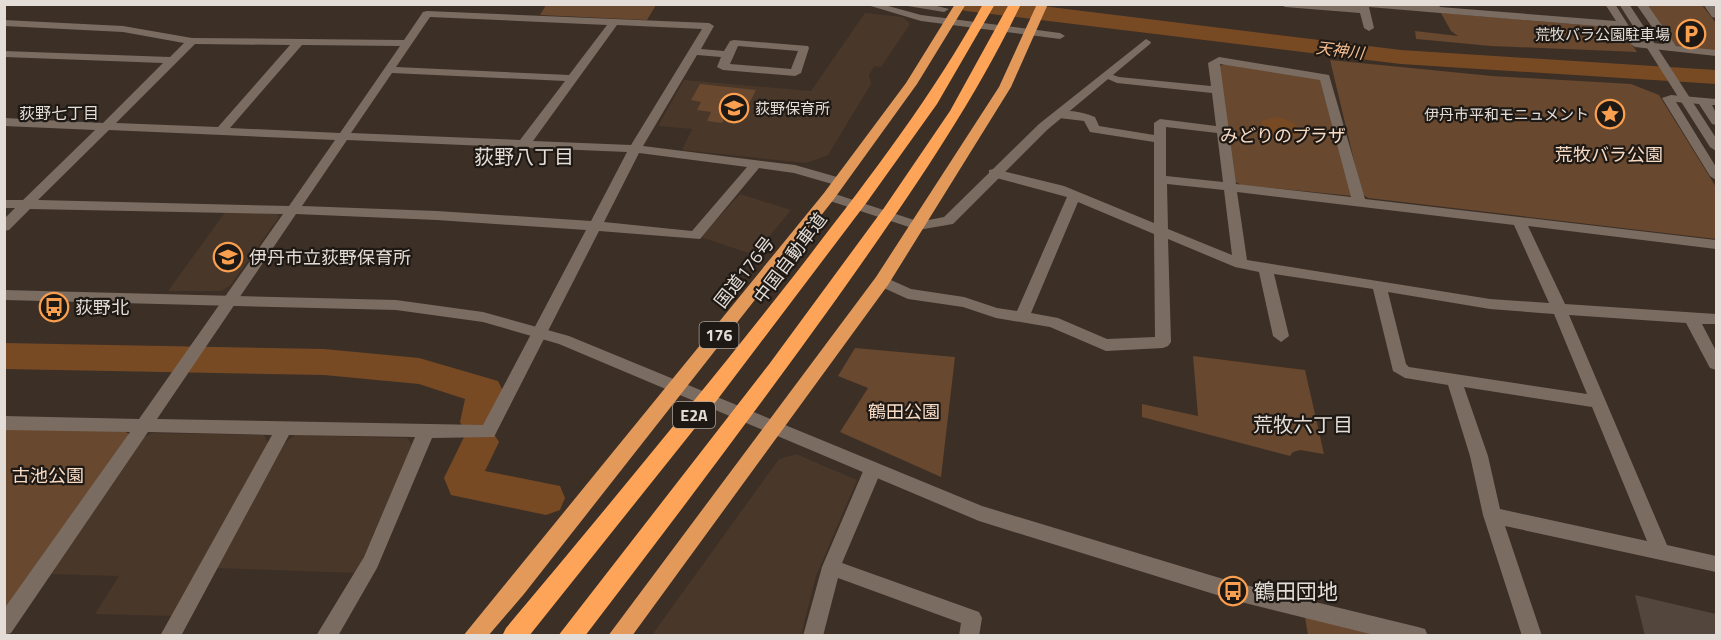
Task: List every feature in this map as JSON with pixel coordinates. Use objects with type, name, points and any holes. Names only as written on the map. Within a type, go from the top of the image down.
[{"type":"highway","name":"国道176号","points":[[474,636],[517,587],[829,196],[911,84],[947,16],[961,4]]},
{"type":"highway","name":"中国自動車道","points":[[514,636],[640,483],[869,190],[950,74],[989,4]]},
{"type":"highway","name":"E2A","points":[[570,636],[802,333],[898,199],[975,82],[1015,4]]},
{"type":"highway","points":[[619,636],[882,281],[999,96],[1043,4]]},
{"type":"street","points":[[868,4],[921,18],[1060,36]]},
{"type":"street","points":[[900,4],[947,16]]},
{"type":"street","points":[[1285,4],[1435,7],[1622,25]]},
{"type":"street","points":[[1532,4],[1538,18]]},
{"type":"street","points":[[1610,4],[1633,41],[1639,45],[1716,53]]},
{"type":"street","points":[[1624,4],[1716,147]]},
{"type":"street","points":[[1641,4],[1672,48]]},
{"type":"street","points":[[1708,4],[1716,15]]},
{"type":"street","points":[[1365,6],[1369,28]]},
{"type":"street","points":[[4,423],[142,427],[488,432],[539,332],[598,225],[635,149],[709,26],[427,14],[408,43],[187,360],[142,427],[4,626]]},
{"type":"street","points":[[4,22],[123,29],[192,41],[408,43]]},
{"type":"street","points":[[524,144],[614,22]]},
{"type":"street","points":[[4,227],[192,41]]},
{"type":"street","points":[[221,131],[299,42]]},
{"type":"street","points":[[829,196],[918,226],[948,221],[994,173],[1059,114],[1146,42]]},
{"type":"street","points":[[734,43],[804,48],[795,73],[723,67],[728,54],[734,43]]},
{"type":"street","points":[[694,52],[728,54]]},
{"type":"street","points":[[4,54],[172,60]]},
{"type":"street","points":[[1240,264],[1214,63],[1219,60],[1325,77],[1359,202]]},
{"type":"street","points":[[389,70],[571,78]]},
{"type":"street","points":[[1107,76],[1117,80],[1217,90]]},
{"type":"street","points":[[1716,102],[1668,98],[1716,176]]},
{"type":"street","points":[[1703,101],[1716,122]]},
{"type":"street","points":[[1059,114],[1088,118],[1094,129],[1105,133],[1158,139]]},
{"type":"street","points":[[4,122],[635,149],[795,169],[839,182]]},
{"type":"street","points":[[882,281],[908,294],[964,302],[996,313],[1053,322],[1106,345],[1163,342],[1158,139],[1160,123],[1222,130]]},
{"type":"street","points":[[4,204],[293,209],[598,225],[695,236],[756,164]]},
{"type":"street","points":[[994,173],[1041,184],[1074,195],[1240,264],[1490,304],[1716,319]]},
{"type":"street","points":[[1160,179],[1716,244]]},
{"type":"street","points":[[1022,317],[1074,195]]},
{"type":"street","points":[[1519,221],[1560,310],[1661,552]]},
{"type":"street","points":[[1265,268],[1281,336]]},
{"type":"street","points":[[1379,285],[1399,368],[1405,372],[1598,402]]},
{"type":"street","points":[[4,295],[421,306],[483,316],[539,332],[677,385],[979,513],[1233,591],[1418,636]]},
{"type":"street","points":[[1690,318],[1716,364]]},
{"type":"street","points":[[1454,380],[1479,456],[1492,515],[1532,636]]},
{"type":"street","points":[[170,636],[284,428]]},
{"type":"street","points":[[326,636],[368,571],[426,431]]},
{"type":"street","points":[[813,636],[831,567],[873,469]]},
{"type":"street","points":[[1492,515],[1716,564]]},
{"type":"street","points":[[831,567],[972,618],[969,636]]},
{"type":"shaded area","points":[[865,13],[903,17],[910,24],[881,67],[874,66],[869,75],[871,84],[828,155],[806,163],[682,150],[692,129],[658,126],[684,80],[811,91]]},
{"type":"shaded area","points":[[1278,117],[1294,123],[1299,133],[1289,138],[1278,138],[1268,134],[1260,126],[1263,120]]},
{"type":"shaded area","points":[[740,194],[791,210],[754,255],[701,237]]},
{"type":"shaded area","points":[[226,211],[277,212],[279,217],[230,286],[221,291],[168,291]]},
{"type":"shaded area","points":[[152,433],[264,435],[268,443],[172,616],[95,614],[119,576],[48,574],[140,439]]},
{"type":"shaded area","points":[[295,435],[407,438],[412,445],[357,573],[217,568],[285,443]]},
{"type":"shaded area","points":[[796,454],[857,480],[816,576],[801,635],[652,635],[779,459]]},
{"type":"green space","points":[[546,5],[656,5],[647,20],[540,15]]},
{"type":"green space","name":"荒牧バラ公園駐車場","points":[[1644,5],[1702,5],[1716,23],[1716,52],[1672,45]]},
{"type":"green space","points":[[1441,13],[1620,28],[1637,52],[1491,46],[1416,39],[1415,31],[1458,36],[1451,31]]},
{"type":"green space","name":"荒牧バラ公園","points":[[1330,60],[1492,76],[1631,84],[1659,95],[1716,187],[1716,239],[1368,198],[1362,194]]},
{"type":"green space","name":"みどりのプラザ","points":[[1226,64],[1320,79],[1353,196],[1241,185],[1234,181],[1220,66]]},
{"type":"green space","points":[[700,84],[756,90],[747,108],[731,106],[722,123],[707,121],[711,112],[697,110],[701,102],[691,100]]},
{"type":"green space","name":"鶴田公園","points":[[855,348],[955,357],[941,477],[840,432],[868,388],[838,376]]},
{"type":"green space","points":[[1193,356],[1305,370],[1324,454],[1300,450],[1293,452],[1290,456],[1142,417],[1142,404],[1198,416]]},
{"type":"green space","name":"古池公園","points":[[5,428],[124,431],[129,434],[5,615]]},
{"type":"green space","points":[[1305,617],[1375,635],[1308,635]]},
{"type":"building","points":[[1635,595],[1716,614],[1716,636],[1645,636]]},
{"type":"waterway","name":"天神川","points":[[966,4],[1401,57],[1716,77]]},
{"type":"waterway","points":[[4,356],[324,362],[419,371],[485,391],[478,422]]},
{"type":"waterway","points":[[480,442],[463,478],[465,484],[546,498]]},
{"type":"place","name":"荒牧バラ公園駐車場","points":[[1691,34]]},
{"type":"place","name":"荻野保育所","points":[[734,108]]},
{"type":"place","name":"伊丹市平和モニュメント","points":[[1610,114]]},
{"type":"place","name":"伊丹市立荻野保育所","points":[[228,257]]},
{"type":"place","name":"荻野北","points":[[54,307]]},
{"type":"place","name":"鶴田団地","points":[[1233,591]]},
{"type":"district","name":"荻野七丁目","points":[[59,113]]},
{"type":"district","name":"荻野八丁目","points":[[524,156]]},
{"type":"district","name":"荒牧六丁目","points":[[1303,424]]}]
